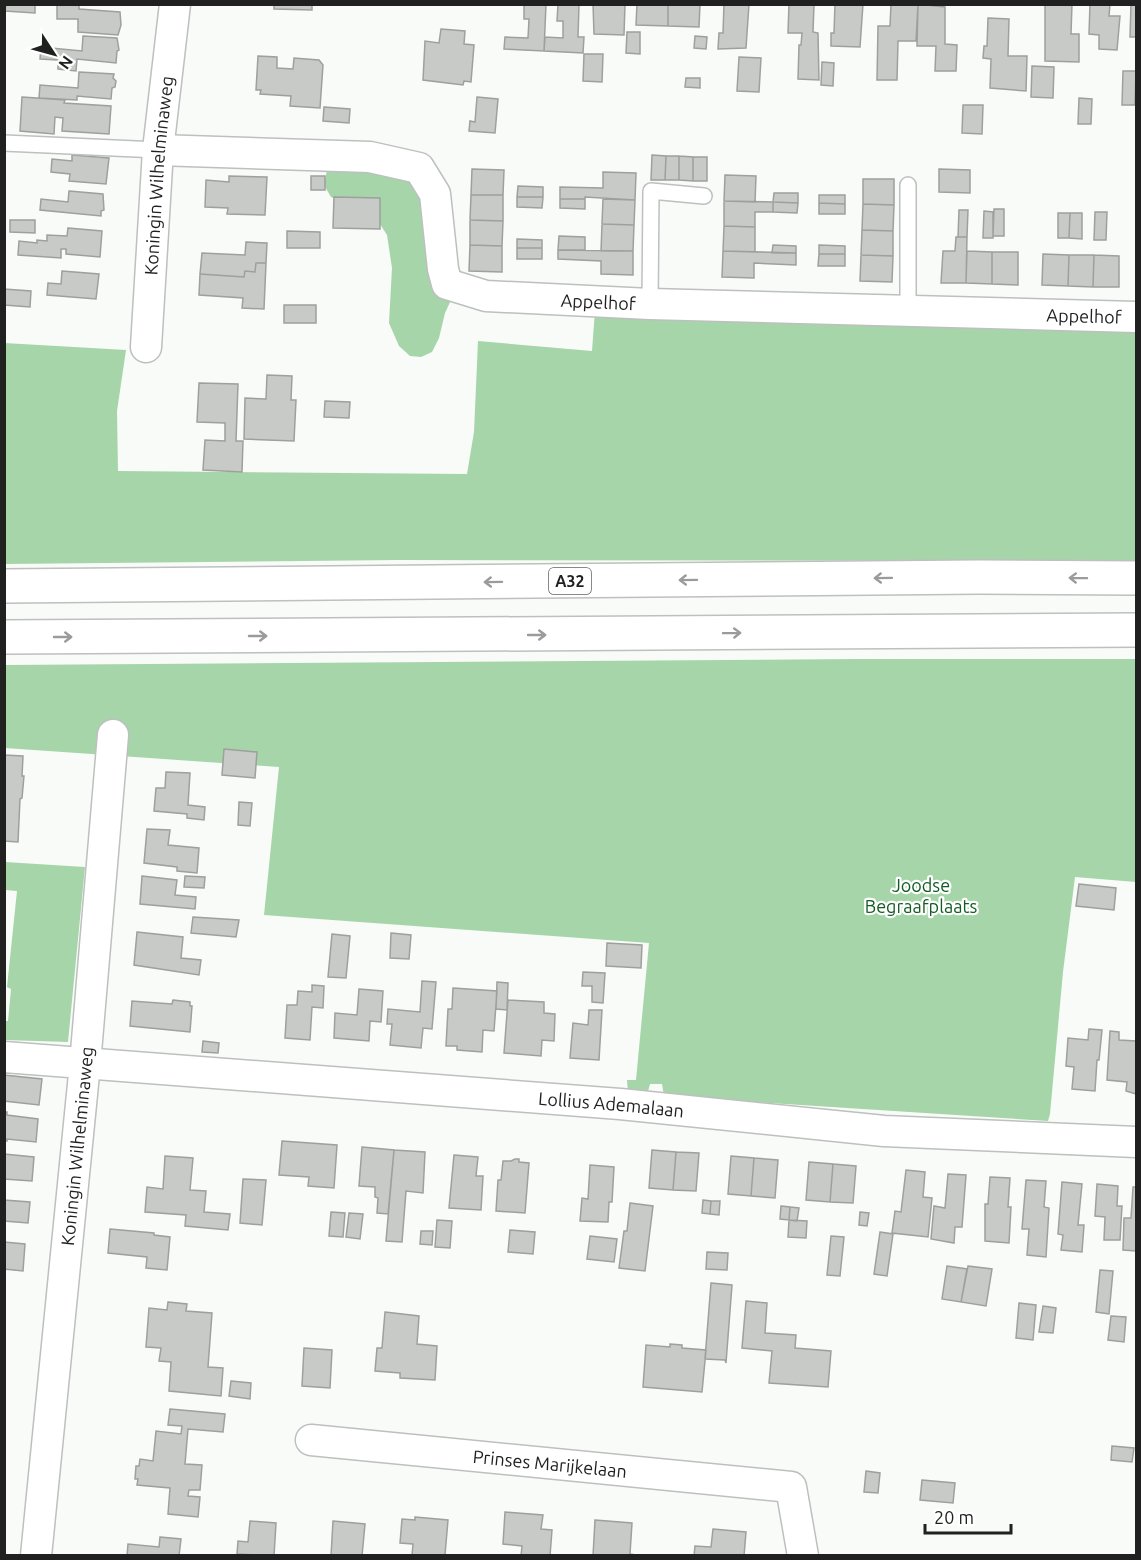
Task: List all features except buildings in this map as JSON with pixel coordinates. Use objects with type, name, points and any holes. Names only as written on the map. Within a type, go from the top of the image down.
[{"type":"highway","name":"A32","points":[[4,586],[979,577],[1137,578]]},
{"type":"highway","points":[[4,637],[1137,630]]},
{"type":"street","name":"Koningin Wilhelminaweg","points":[[146,347],[158,150],[175,4]]},
{"type":"street","name":"Appelhof","points":[[158,150],[370,157],[419,168],[435,194],[443,269],[447,284],[486,296],[651,304],[1137,316]]},
{"type":"street","name":"Koningin Wilhelminaweg","points":[[36,1556],[86,1064],[113,735]]},
{"type":"street","name":"Lollius Ademalaan","points":[[4,1057],[620,1104],[884,1131],[1137,1142]]},
{"type":"street","name":"Prinses Marijkelaan","points":[[311,1440],[791,1487],[803,1556]]},
{"type":"lane","points":[[4,143],[158,150]]},
{"type":"lane","points":[[908,185],[908,310]]},
{"type":"lane","points":[[651,304],[651,191],[704,196]]},
{"type":"green space","points":[[329,160],[415,175],[451,300],[432,352],[421,357],[410,356],[399,346],[389,323],[392,268],[387,235],[378,221],[368,212],[331,197],[324,185]]},
{"type":"green space","points":[[595,310],[1136,327],[1136,561],[398,560],[5,564],[4,343],[126,350],[117,411],[118,471],[467,474],[474,432],[478,341],[592,351]]},
{"type":"green space","name":"Joodse Begraafplaats","points":[[1136,659],[1136,882],[1075,877],[1048,1121],[664,1096],[662,1084],[650,1084],[647,1095],[628,1093],[627,1080],[636,1080],[649,943],[264,915],[279,767],[5,748],[4,665]]},
{"type":"green space","points":[[5,862],[85,867],[68,1042],[5,1040],[5,1021],[8,1021],[11,989],[7,987],[17,891],[5,890]]}]
